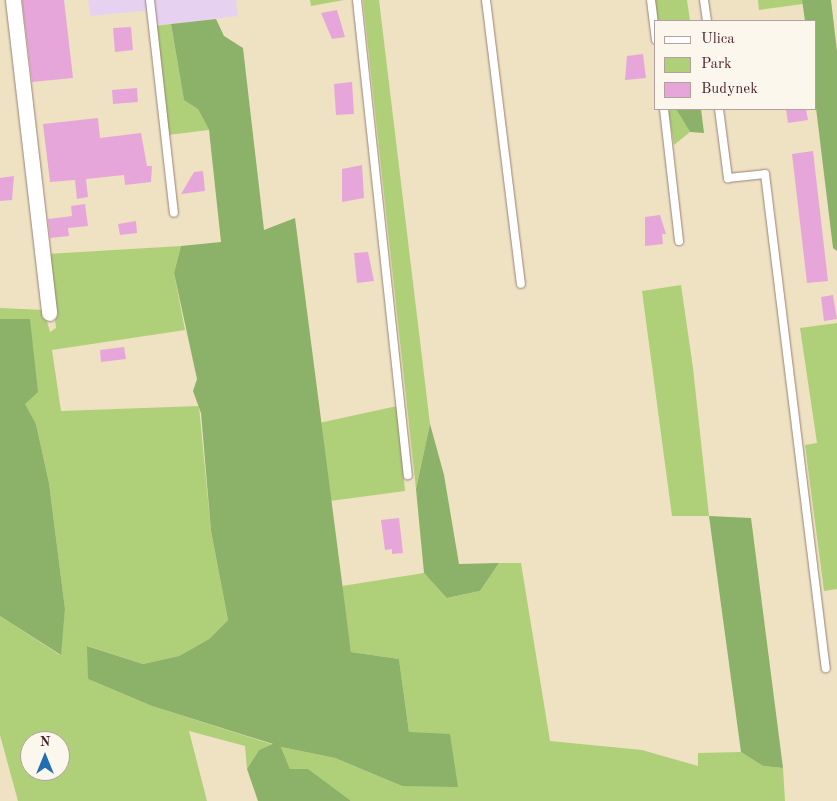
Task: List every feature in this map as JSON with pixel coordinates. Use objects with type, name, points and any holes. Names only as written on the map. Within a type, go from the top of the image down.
[{"type":"street","points":[[14,0],[49,313]]},
{"type":"lane","points":[[150,0],[174,213]]},
{"type":"lane","points":[[356,0],[408,475]]},
{"type":"lane","points":[[486,0],[521,284]]},
{"type":"lane","points":[[651,0],[654,24]]},
{"type":"lane","points":[[704,0],[707,20]]},
{"type":"lane","points":[[664,110],[680,241]]},
{"type":"lane","points":[[719,110],[728,178],[765,174],[826,668]]},
{"type":"shaded area","points":[[88,0],[236,0],[238,16],[155,26],[153,10],[90,16]]},
{"type":"green space","points":[[310,0],[344,0],[311,6]]},
{"type":"green space","points":[[363,0],[379,0],[430,424],[416,489]]},
{"type":"green space","points":[[654,0],[687,0],[690,20],[656,20]]},
{"type":"green space","points":[[758,0],[802,0],[803,4],[759,10]]},
{"type":"green space","points":[[802,0],[831,0],[837,51],[837,251],[833,248],[816,110],[817,20],[805,20]]},
{"type":"green space","points":[[216,19],[224,36],[243,48],[264,230],[295,218],[351,652],[399,659],[409,732],[450,734],[458,787],[402,786],[335,758],[281,747],[290,769],[308,769],[351,801],[258,801],[247,769],[259,750],[273,744],[152,706],[88,679],[87,646],[143,664],[179,656],[209,639],[228,620],[211,531],[201,413],[193,391],[197,379],[174,273],[181,246],[221,242],[209,130],[198,109],[184,100],[171,24]]},
{"type":"green space","points":[[171,24],[184,99],[198,109],[209,130],[168,135],[155,26]]},
{"type":"green space","points":[[668,110],[677,110],[690,132],[674,145]]},
{"type":"green space","points":[[677,110],[701,110],[704,133],[690,132]]},
{"type":"green space","points":[[181,246],[174,273],[185,330],[52,350],[61,411],[199,406],[211,531],[228,620],[209,639],[179,656],[143,664],[88,646],[88,679],[152,706],[274,745],[259,750],[247,769],[245,746],[189,731],[207,801],[18,801],[0,735],[0,616],[60,655],[65,609],[49,483],[36,424],[24,403],[30,319],[0,319],[0,308],[44,310],[50,332],[56,328],[47,254]]},
{"type":"green space","points":[[681,285],[693,368],[709,516],[672,516],[642,291]]},
{"type":"green space","points":[[0,319],[30,319],[38,392],[25,404],[36,424],[49,483],[65,609],[61,655],[0,616]]},
{"type":"green space","points":[[837,323],[837,589],[824,591],[805,445],[817,443],[800,328]]},
{"type":"green space","points":[[397,406],[405,491],[330,501],[319,423]]},
{"type":"green space","points":[[430,424],[444,475],[459,564],[499,563],[480,591],[447,598],[424,573],[416,489]]},
{"type":"green space","points":[[709,516],[751,518],[783,768],[763,766],[741,752]]},
{"type":"green space","points":[[499,563],[521,563],[550,741],[642,750],[698,766],[698,753],[741,752],[763,766],[783,768],[785,801],[351,801],[290,769],[281,747],[335,758],[402,786],[409,732],[399,659],[351,652],[342,586],[424,573],[448,598],[480,591]]},
{"type":"building","points":[[22,0],[64,0],[73,78],[32,82]]},
{"type":"building","points":[[337,10],[345,37],[332,39],[321,13]]},
{"type":"building","points":[[131,27],[133,50],[115,52],[113,28]]},
{"type":"building","points":[[643,54],[646,78],[625,80],[627,56]]},
{"type":"building","points":[[352,82],[354,114],[336,115],[334,84]]},
{"type":"building","points":[[137,88],[138,102],[113,104],[112,90]]},
{"type":"building","points":[[786,110],[806,110],[808,120],[788,123]]},
{"type":"building","points":[[98,118],[100,138],[141,133],[147,166],[152,166],[151,182],[125,185],[124,175],[86,179],[88,197],[77,199],[75,180],[50,182],[43,124]]},
{"type":"building","points":[[813,151],[828,281],[807,283],[792,154]]},
{"type":"building","points":[[362,165],[364,198],[342,202],[342,169]]},
{"type":"building","points":[[203,171],[205,191],[181,194],[194,172]]},
{"type":"building","points":[[14,176],[12,200],[0,201],[0,178]]},
{"type":"building","points":[[85,204],[88,226],[68,228],[69,236],[50,238],[48,219],[72,216],[71,206]]},
{"type":"building","points":[[660,215],[666,234],[662,234],[663,244],[645,246],[645,217]]},
{"type":"building","points":[[136,221],[137,233],[120,235],[118,224]]},
{"type":"building","points":[[368,252],[374,281],[357,283],[354,253]]},
{"type":"building","points":[[833,295],[837,319],[824,321],[821,297]]},
{"type":"building","points":[[124,347],[126,359],[101,362],[100,350]]},
{"type":"building","points":[[399,518],[403,553],[392,554],[392,549],[385,550],[381,520]]}]
